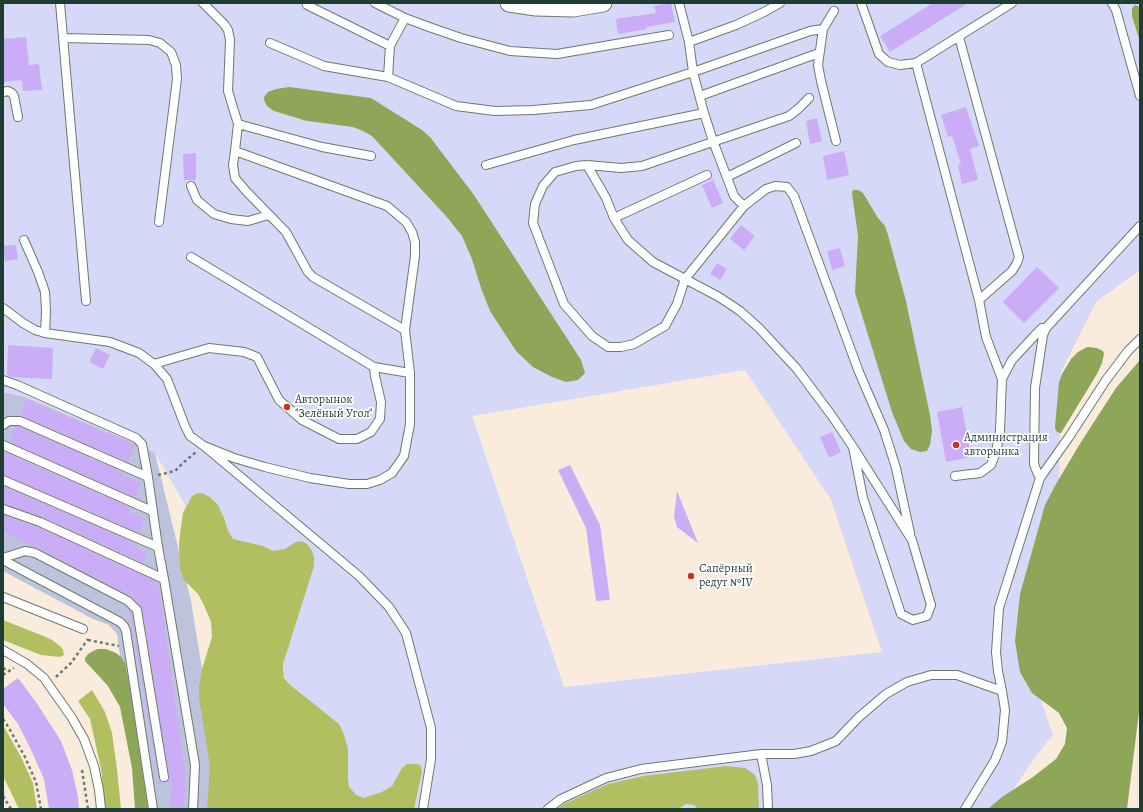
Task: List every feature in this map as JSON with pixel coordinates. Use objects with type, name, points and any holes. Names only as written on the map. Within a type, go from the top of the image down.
[{"type":"street","points":[[509,3],[536,7],[573,8],[603,3]]},
{"type":"lane","points":[[60,3],[86,301]]},
{"type":"lane","points":[[203,3],[224,24],[228,30],[230,40],[228,91],[238,124],[232,165],[235,178],[286,232],[308,272],[313,277],[405,330]]},
{"type":"lane","points":[[375,3],[405,18],[461,38],[510,51],[557,54],[669,35]]},
{"type":"lane","points":[[679,3],[689,42],[693,72],[704,113],[734,196],[744,206]]},
{"type":"lane","points":[[689,42],[736,25],[780,3]]},
{"type":"lane","points":[[861,3],[879,54],[888,62],[900,65],[916,63],[960,37],[1012,3]]},
{"type":"lane","points":[[1112,3],[1116,10],[1140,96]]},
{"type":"lane","points":[[306,5],[390,46]]},
{"type":"lane","points":[[834,11],[823,29],[818,65],[836,141]]},
{"type":"lane","points":[[388,77],[390,46],[405,18]]},
{"type":"lane","points":[[270,43],[324,66],[388,77],[456,106],[495,111],[533,110],[591,105],[693,72],[810,31],[823,29]]},
{"type":"lane","points":[[960,37],[1019,257],[1012,271],[978,300]]},
{"type":"lane","points":[[64,38],[149,40],[160,43],[171,52],[176,65],[177,79],[159,222]]},
{"type":"lane","points":[[700,96],[819,53]]},
{"type":"lane","points":[[916,63],[978,300],[986,337],[1002,379],[1000,431],[996,452],[991,465],[980,473],[955,476]]},
{"type":"lane","points":[[3,92],[8,91],[14,96],[18,117]]},
{"type":"lane","points":[[809,98],[789,116],[642,166],[621,168],[576,166],[555,172],[543,186],[535,204],[533,223],[564,304],[592,336],[608,347],[621,347],[634,344],[665,326],[677,304],[685,279],[744,206],[766,189],[775,186],[787,187],[794,196],[859,372],[884,430],[896,468],[912,540],[931,605],[927,616],[913,620],[901,614],[863,498],[853,447]]},
{"type":"lane","points":[[486,165],[574,140],[704,113]]},
{"type":"lane","points":[[238,124],[322,147],[371,156]]},
{"type":"lane","points":[[727,177],[796,143]]},
{"type":"lane","points":[[204,446],[234,458],[310,478],[349,484],[367,484],[380,480],[392,473],[404,456],[410,424],[410,373],[405,330],[415,256],[415,242],[412,232],[406,222],[387,206],[235,151]]},
{"type":"lane","points":[[587,166],[606,198],[614,218],[628,240],[653,262],[740,311],[759,328],[797,369],[853,447],[912,540]]},
{"type":"lane","points":[[614,218],[707,175]]},
{"type":"lane","points":[[191,186],[197,200],[214,214],[231,220],[248,221],[269,215]]},
{"type":"lane","points":[[1040,478],[1034,464],[1035,388],[1043,335],[1046,328],[1140,226]]},
{"type":"lane","points":[[24,240],[44,287],[46,299],[45,333]]},
{"type":"lane","points":[[192,257],[374,367],[410,373]]},
{"type":"lane","points":[[3,308],[35,330],[45,333],[110,342],[139,353],[154,364],[167,379],[190,436],[204,446],[359,576],[389,607],[406,633],[431,728],[431,759],[423,809]]},
{"type":"lane","points":[[1002,379],[1012,360],[1042,328],[1046,328]]},
{"type":"lane","points":[[966,809],[995,760],[1002,742],[1005,710],[996,652],[999,608],[1040,478],[1106,380],[1128,351],[1140,339]]},
{"type":"lane","points":[[154,364],[209,348],[244,352],[257,358],[279,400],[302,420],[339,439],[357,438],[371,432],[380,419],[381,402],[374,367]]},
{"type":"lane","points":[[3,380],[18,385],[136,438],[142,444],[195,766],[193,809]]},
{"type":"lane","points":[[3,425],[10,420],[20,421],[148,478]]},
{"type":"lane","points":[[3,445],[152,511]]},
{"type":"lane","points":[[3,480],[158,547]]},
{"type":"lane","points":[[3,509],[40,522],[164,579]]},
{"type":"lane","points":[[3,559],[25,551],[35,553],[128,600],[137,610],[164,777]]},
{"type":"lane","points":[[3,559],[120,622],[124,626],[153,809]]},
{"type":"lane","points":[[3,597],[83,629]]},
{"type":"lane","points":[[3,650],[27,664],[44,678],[72,718],[84,739],[94,766],[101,809]]},
{"type":"lane","points":[[548,809],[561,799],[606,778],[641,769],[761,754],[794,754],[811,751],[836,741],[859,717],[886,694],[906,682],[931,675],[957,675],[1002,691]]},
{"type":"lane","points":[[761,754],[768,785],[768,809]]},
{"type":"path","points":[[148,478],[175,471],[204,446]]},
{"type":"path","points":[[48,684],[70,663],[88,640],[104,614]]},
{"type":"path","points":[[88,640],[128,648]]},
{"type":"path","points":[[9,664],[19,670]]},
{"type":"path","points":[[3,668],[9,671]]},
{"type":"path","points":[[3,719],[25,756],[36,782],[40,809]]},
{"type":"path","points":[[82,768],[88,809]]},
{"type":"path","points":[[3,796],[11,809]]},
{"type":"shaded area","name":"Авторынок \"Зелёный Угол\"","points":[[3,3],[1140,3],[1140,270],[1096,302],[1061,372],[1059,496],[1029,666],[1053,735],[1034,759],[1000,809],[313,809],[285,678],[155,453],[25,397],[3,392]],"holes":[[[745,370],[831,500],[882,652],[564,687],[472,416]]]},
{"type":"shaded area","points":[[3,392],[25,397],[155,453],[191,601],[215,750],[213,809],[141,809],[117,634],[109,625],[93,619],[3,571]]},
{"type":"green space","points":[[1135,5],[1140,8],[1140,42],[1132,16],[1132,8]]},
{"type":"green space","points":[[289,87],[371,98],[422,130],[430,137],[474,195],[581,360],[585,373],[578,380],[566,382],[552,377],[533,367],[516,351],[490,311],[472,259],[462,236],[446,216],[372,136],[353,127],[307,121],[274,111],[267,106],[264,97],[268,92]]},
{"type":"green space","points":[[853,190],[858,190],[863,193],[878,218],[885,226],[888,235],[906,301],[930,415],[932,431],[930,445],[927,451],[920,452],[911,449],[904,441],[892,412],[855,293],[858,236],[852,193]]},
{"type":"green space","points":[[1087,347],[1097,348],[1103,351],[1104,354],[1102,363],[1097,374],[1061,433],[1059,433],[1056,431],[1055,427],[1059,382],[1071,359],[1078,352]]},
{"type":"green space","points":[[1140,360],[1140,704],[1127,809],[988,809],[1002,797],[1033,777],[1056,759],[1065,744],[1067,728],[1059,713],[1032,693],[1020,672],[1015,641],[1020,594],[1045,505],[1081,442],[1116,388]]},
{"type":"green space","points":[[202,493],[210,497],[218,505],[228,531],[233,539],[263,546],[273,551],[285,549],[296,542],[302,541],[307,544],[312,551],[314,566],[283,664],[284,678],[289,684],[339,724],[348,749],[349,787],[356,795],[364,798],[382,792],[392,786],[402,768],[407,764],[418,764],[421,766],[422,772],[414,809],[207,809],[210,766],[199,698],[199,687],[202,669],[212,637],[211,622],[198,594],[184,580],[180,568],[179,546],[183,513],[192,496]]},
{"type":"green space","points":[[3,620],[52,640],[61,647],[64,655],[60,657],[41,655],[3,640]]},
{"type":"green space","points":[[98,649],[106,649],[116,653],[125,663],[148,809],[135,809],[132,768],[120,707],[108,686],[85,661],[88,654]]},
{"type":"green space","points":[[92,690],[105,712],[112,733],[121,809],[105,809],[101,769],[90,719],[78,701]]},
{"type":"green space","points":[[3,725],[21,757],[33,783],[37,809],[19,809],[3,776]]},
{"type":"green space","points":[[726,766],[745,768],[755,775],[758,784],[759,809],[698,809],[694,805],[686,804],[678,809],[557,809],[564,804],[608,784],[643,776]]},
{"type":"building","points":[[671,3],[675,22],[618,34],[616,19],[656,13],[654,6]]},
{"type":"building","points":[[933,3],[968,3],[890,52],[880,36]]},
{"type":"building","points":[[26,37],[29,65],[39,64],[42,90],[23,91],[22,80],[3,82],[3,39]]},
{"type":"building","points":[[966,107],[979,146],[970,149],[978,180],[962,184],[958,165],[961,164],[952,136],[948,137],[941,115]]},
{"type":"building","points":[[817,118],[822,141],[810,144],[806,121]]},
{"type":"building","points":[[844,151],[849,175],[827,180],[823,156]]},
{"type":"building","points":[[196,153],[196,180],[184,180],[183,154]]},
{"type":"building","points":[[713,180],[723,203],[712,208],[702,185]]},
{"type":"building","points":[[741,225],[755,236],[744,250],[730,239]]},
{"type":"building","points":[[16,245],[18,259],[5,261],[3,246]]},
{"type":"building","points":[[840,248],[845,266],[832,270],[827,251]]},
{"type":"building","points":[[717,263],[727,269],[720,280],[710,274]]},
{"type":"building","points":[[1037,267],[1059,288],[1024,323],[1003,302]]},
{"type":"building","points":[[8,345],[53,348],[52,379],[12,377],[7,375]]},
{"type":"building","points":[[96,348],[110,355],[103,369],[89,362]]},
{"type":"building","points":[[26,399],[135,445],[128,462],[20,416]]},
{"type":"building","name":"Администрация авторынка","points":[[962,407],[971,457],[946,462],[937,412]]},
{"type":"building","points":[[15,426],[19,426],[124,473],[123,475],[142,483],[135,498],[9,442]]},
{"type":"building","points":[[832,432],[841,452],[829,458],[820,437]]},
{"type":"building","points":[[4,452],[131,508],[129,512],[145,519],[139,533],[3,475]]},
{"type":"building","points":[[570,465],[600,525],[610,600],[596,601],[586,528],[558,470]]},
{"type":"building","points":[[3,486],[135,543],[133,546],[148,552],[143,563],[42,517],[3,504]]},
{"type":"building","points":[[677,491],[698,543],[677,527],[674,517]]},
{"type":"building","points":[[3,515],[38,527],[158,582],[186,778],[184,809],[170,809],[172,781],[159,784],[130,611],[132,613],[159,778],[162,782],[165,782],[169,779],[169,776],[141,606],[131,596],[38,548],[30,546],[31,545],[3,532]]},
{"type":"building","points":[[18,678],[36,702],[61,741],[72,770],[79,809],[49,809],[44,779],[18,724],[3,704],[3,689]]},
{"type":"place","name":"Авторынок \"Зелёный Угол\"","points":[[287,407]]},
{"type":"place","name":"Администрация авторынка","points":[[956,445]]},
{"type":"place","name":"Сапёрный редут №IV","points":[[691,576]]}]
